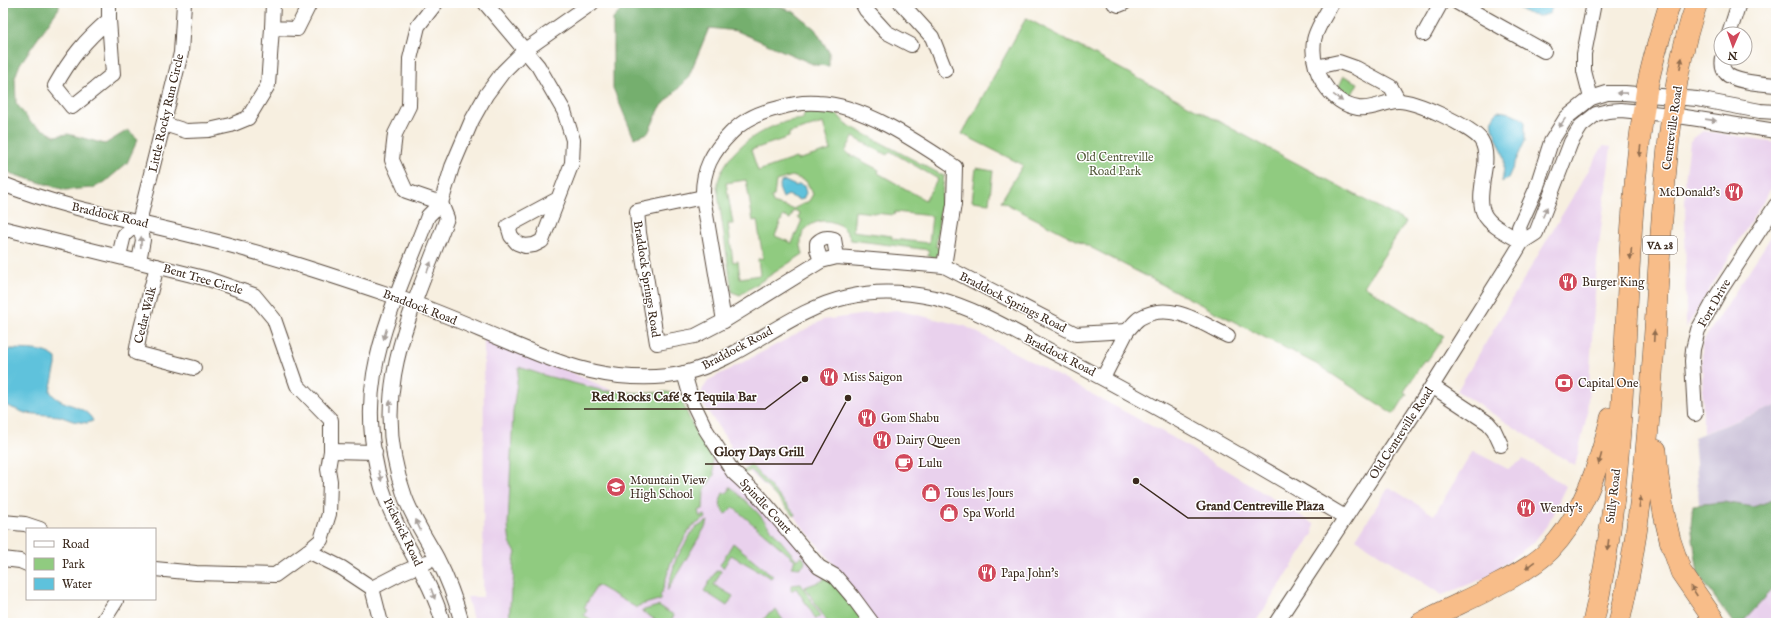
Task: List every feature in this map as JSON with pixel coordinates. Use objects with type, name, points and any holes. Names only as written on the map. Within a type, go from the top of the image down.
[{"type":"highway","name":"VA 28","points":[[1624,367],[1636,186],[1645,103],[1654,57],[1670,3]]},
{"type":"highway","name":"Centreville Road","points":[[1652,375],[1663,206],[1674,106],[1688,29],[1698,3]]},
{"type":"highway","points":[[1421,623],[1496,586],[1525,568],[1549,551],[1563,534],[1576,513],[1595,476],[1624,367]]},
{"type":"highway","name":"Sully Road","points":[[1593,623],[1607,550],[1617,462],[1624,367]]},
{"type":"highway","name":"VA 28","points":[[1619,623],[1629,579],[1638,519],[1652,375]]},
{"type":"highway","points":[[1652,375],[1658,476],[1670,540],[1681,572],[1716,623]]},
{"type":"street","points":[[109,3],[113,74],[72,107],[55,86],[66,67],[90,35],[109,20]]},
{"type":"street","name":"Little Rocky Run Circle","points":[[139,222],[180,53],[184,3]]},
{"type":"street","points":[[164,124],[186,131],[209,130],[231,126],[248,118],[268,85],[273,3]]},
{"type":"street","points":[[272,28],[297,29],[310,3]]},
{"type":"street","points":[[436,3],[418,26],[410,58],[409,106],[396,134],[392,160],[406,190],[442,203]]},
{"type":"street","points":[[484,3],[538,66],[564,112],[573,140],[572,163],[558,198]]},
{"type":"street","points":[[397,297],[428,216],[442,203],[452,167],[472,120],[486,95],[503,72],[525,50],[592,3]]},
{"type":"street","points":[[862,3],[866,10],[886,32],[911,45]]},
{"type":"street","points":[[901,3],[932,37],[945,70]]},
{"type":"street","points":[[1114,3],[1119,5],[1124,3]]},
{"type":"street","points":[[1332,3],[1314,41],[1316,67],[1323,83],[1334,96],[1346,104],[1359,108],[1375,107],[1398,100],[1417,103],[1468,129],[1481,140],[1486,154],[1480,204],[1485,217],[1496,228],[1522,242]]},
{"type":"street","points":[[1424,34],[1440,3]]},
{"type":"street","points":[[1458,3],[1476,7],[1544,52]]},
{"type":"street","points":[[1591,98],[1584,71],[1584,54],[1594,3]]},
{"type":"street","points":[[1732,26],[1739,3]]},
{"type":"street","points":[[1316,67],[1339,62],[1356,68],[1391,87],[1398,100]]},
{"type":"street","points":[[1724,66],[1724,70],[1731,77],[1761,84],[1776,85]]},
{"type":"street","name":"Old Centreville Road","points":[[1522,242],[1519,226],[1536,189],[1551,142],[1566,118],[1591,98],[1612,92],[1645,103],[1674,106]]},
{"type":"street","points":[[724,321],[702,197],[702,184],[706,168],[720,144],[737,127],[760,112],[789,105],[818,102],[850,109],[925,147],[955,167],[954,204],[944,266]]},
{"type":"street","name":"Old Centreville Road","points":[[1276,623],[1432,386],[1522,242],[1536,232],[1571,142],[1581,126],[1587,119],[1596,114],[1622,110],[1645,103]]},
{"type":"street","points":[[1674,106],[1776,112]]},
{"type":"street","points":[[1674,106],[1776,131]]},
{"type":"street","name":"Braddock Road","points":[[3,184],[56,203],[257,252],[415,303],[545,357],[584,370],[620,376],[640,377],[684,373],[708,365],[729,355],[788,320],[820,305],[848,296],[884,293],[908,294],[934,298],[959,305],[981,314],[1103,378],[1213,438],[1345,517]]},
{"type":"street","name":"Braddock Springs Road","points":[[702,197],[637,211],[638,233],[657,343],[695,336],[724,321],[821,261],[837,256],[944,266],[1076,334],[1127,331]]},
{"type":"street","points":[[415,303],[447,218],[442,203]]},
{"type":"street","name":"Fort Drive","points":[[1695,414],[1692,361],[1693,349],[1698,330],[1718,294],[1776,205]]},
{"type":"street","points":[[119,256],[124,235],[139,222],[143,240],[139,261]]},
{"type":"street","name":"Bent Tree Circle","points":[[3,232],[6,229],[139,261],[208,279],[254,295],[274,319],[297,385],[331,420],[331,452],[328,469],[330,481],[329,514],[321,540],[275,575],[196,573],[156,569]]},
{"type":"street","points":[[821,261],[817,249],[817,243],[821,239],[828,237],[834,239],[837,256]]},
{"type":"street","name":"Cedar Walk","points":[[157,266],[136,353],[194,368]]},
{"type":"street","name":"Pickwick Road","points":[[397,297],[385,331],[374,373],[372,398],[372,437],[378,469],[387,502],[404,539],[430,586],[443,623]]},
{"type":"street","name":"Pickwick Road","points":[[415,303],[406,324],[393,373],[390,396],[390,431],[395,467],[405,498],[421,532],[437,558],[451,587],[462,623]]},
{"type":"street","points":[[1103,378],[1127,331],[1140,318],[1158,311],[1178,312],[1228,336]]},
{"type":"street","name":"Spindle Court","points":[[684,373],[692,401],[706,430],[733,472],[758,495],[819,567],[835,576],[872,623]]},
{"type":"street","points":[[1432,386],[1488,423],[1494,430],[1501,445]]},
{"type":"street","points":[[331,452],[375,452]]},
{"type":"street","points":[[3,522],[25,524],[37,528]]},
{"type":"street","points":[[308,550],[342,568],[372,588],[381,623]]},
{"type":"street","points":[[372,588],[437,558]]},
{"type":"street","points":[[3,559],[20,561],[26,564]]},
{"type":"street","points":[[102,623],[114,600]]},
{"type":"shaded area","points":[[1703,131],[1776,142],[1776,180],[1686,328],[1685,181],[1690,141]]},
{"type":"shaded area","points":[[1603,146],[1611,147],[1597,262],[1587,415],[1575,466],[1457,391]]},
{"type":"shaded area","points":[[1776,229],[1776,406],[1703,433],[1702,343]]},
{"type":"shaded area","points":[[896,310],[965,326],[1172,437],[1314,524],[1313,534],[1255,623],[875,623],[852,587],[788,509],[727,450],[731,446],[701,401],[702,390],[709,380],[823,320]]},
{"type":"shaded area","name":"Mountain View High School","points":[[484,338],[568,371],[627,397],[705,447],[727,465],[818,563],[862,623],[474,623],[467,597],[483,597]]},
{"type":"shaded area","points":[[1776,406],[1776,551],[1699,503],[1694,437]]},
{"type":"shaded area","points":[[1473,451],[1508,469],[1523,459],[1566,486],[1548,524],[1534,542],[1485,578],[1442,595],[1356,539],[1389,487],[1434,515]]},
{"type":"shaded area","points":[[1776,586],[1776,623],[1741,623]]},
{"type":"green space","points":[[3,3],[59,3],[59,8],[20,64],[15,77],[16,103],[31,123],[55,136],[68,134],[105,144],[128,130],[138,139],[127,163],[105,182],[93,188],[65,190],[12,174],[3,168]]},
{"type":"green space","points":[[628,3],[768,3],[794,12],[815,29],[829,52],[829,66],[815,65],[737,31],[709,28],[688,78],[660,108],[648,133],[634,138],[613,88],[613,19]]},
{"type":"green space","name":"Old Centreville Road Park","points":[[1026,18],[1406,222],[1364,286],[1444,336],[1427,361],[1424,360],[1404,392],[1407,394],[1394,414],[1316,364],[1001,201],[1023,165],[962,134]]},
{"type":"green space","points":[[1344,76],[1358,83],[1351,96],[1338,88]]},
{"type":"green space","points":[[807,111],[831,112],[837,114],[846,124],[944,176],[936,247],[941,248],[941,253],[934,258],[928,256],[929,250],[851,240],[845,230],[837,224],[828,221],[818,222],[810,226],[803,233],[801,242],[803,254],[740,295],[732,292],[717,186],[720,174],[733,154],[742,145],[763,131],[774,126],[787,121],[803,119],[804,114]],"holes":[[[823,123],[831,150],[797,160],[796,158],[758,171],[751,150],[789,137],[789,133]],[[853,137],[887,155],[890,151],[938,179],[925,200],[878,173],[879,170],[845,152]],[[792,176],[806,181],[813,194],[809,201],[793,209],[773,203],[771,197],[774,196],[776,181]],[[746,180],[753,221],[757,220],[763,258],[758,259],[760,275],[740,278],[738,261],[733,262],[728,224],[733,224],[726,183]],[[794,210],[800,213],[798,218],[802,220],[792,243],[775,236],[783,216],[790,219]],[[855,211],[894,215],[895,212],[932,216],[929,243],[892,239],[892,236],[853,231]]]},
{"type":"green space","points":[[976,168],[993,171],[989,203],[972,201]]},
{"type":"green space","points":[[519,367],[604,391],[648,393],[667,392],[675,394],[682,402],[697,435],[712,456],[714,475],[704,490],[703,509],[698,511],[700,517],[705,515],[706,518],[691,527],[671,562],[660,596],[662,598],[660,601],[658,600],[638,606],[637,608],[597,585],[584,608],[587,610],[584,615],[596,623],[509,623],[511,590],[516,553],[510,543],[508,526],[513,411]]},
{"type":"green space","points":[[750,464],[795,514],[794,516],[751,470],[744,474],[743,472]]},
{"type":"green space","points":[[729,487],[731,487],[757,512],[797,560],[802,556],[805,561],[804,565],[799,568],[791,567],[795,560],[733,507],[726,514],[722,510],[720,505],[721,499],[723,493],[727,493],[730,489]]},
{"type":"green space","points":[[1776,499],[1776,586],[1742,623],[1733,623],[1698,574],[1691,524],[1693,505],[1724,502],[1753,507]]},
{"type":"green space","points":[[708,521],[667,591],[676,559],[694,529]]},
{"type":"green space","points":[[733,543],[773,576],[771,578],[731,555],[723,568],[720,565]]},
{"type":"green space","points":[[716,571],[721,571],[714,585],[733,596],[727,606],[704,591]]},
{"type":"green space","points":[[823,574],[839,589],[866,623],[828,623],[805,587],[824,580]]},
{"type":"green space","points":[[801,584],[821,616],[816,619],[796,588],[791,591],[791,585]]},
{"type":"green space","points":[[658,606],[674,615],[670,623],[661,623],[641,611]]},
{"type":"green space","points":[[776,610],[785,623],[759,623],[761,620],[763,621],[767,615]]},
{"type":"water","points":[[1513,3],[1553,3],[1550,13],[1535,16]]},
{"type":"water","points":[[1498,111],[1511,113],[1520,117],[1525,122],[1525,141],[1508,178],[1502,182],[1504,157],[1493,127],[1494,116]]},
{"type":"water","points":[[785,181],[796,186],[799,184],[804,186],[806,193],[803,199],[800,200],[788,195],[783,198],[779,188],[781,182]]},
{"type":"water","points":[[11,349],[41,351],[56,358],[56,365],[50,391],[59,400],[84,411],[93,421],[87,423],[73,421],[59,416],[25,413],[5,405],[3,401],[3,366],[5,352]]},
{"type":"place","name":"McDonald's","points":[[1734,192]]},
{"type":"place","name":"Burger King","points":[[1568,282]]},
{"type":"place","name":"Miss Saigon","points":[[829,377]]},
{"type":"place","name":"Red Rocks Café & Tequila Bar","points":[[805,379]]},
{"type":"place","name":"Capital One","points":[[1564,383]]},
{"type":"place","name":"Glory Days Grill","points":[[848,398]]},
{"type":"place","name":"Gom Shabu","points":[[867,418]]},
{"type":"place","name":"Dairy Queen","points":[[882,440]]},
{"type":"place","name":"Lulu","points":[[904,463]]},
{"type":"place","name":"Grand Centreville Plaza","points":[[1136,481]]},
{"type":"place","name":"Mountain View High School","points":[[616,487]]},
{"type":"place","name":"Tous les Jours","points":[[931,493]]},
{"type":"place","name":"Wendy's","points":[[1526,508]]},
{"type":"place","name":"Spa World","points":[[949,513]]},
{"type":"place","name":"Papa John's","points":[[987,573]]}]
